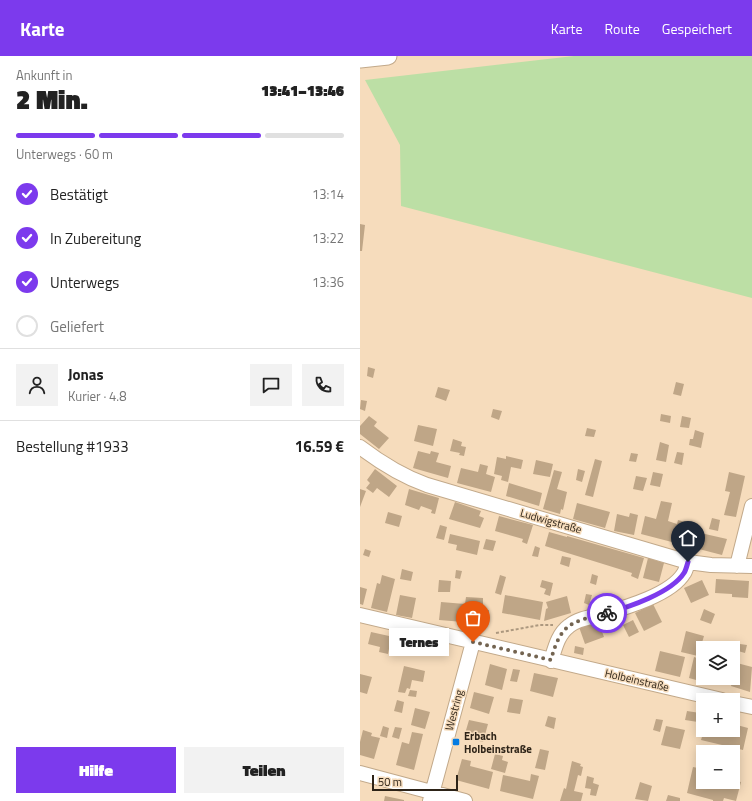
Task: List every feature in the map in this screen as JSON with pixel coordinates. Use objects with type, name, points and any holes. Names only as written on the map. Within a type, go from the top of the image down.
[{"type":"street","points":[[360,59],[388,56]]},
{"type":"street","name":"Ludwigstraße","points":[[360,447],[394,471],[427,485],[688,562],[752,566]]},
{"type":"street","points":[[737,566],[752,506]]},
{"type":"street","points":[[551,660],[555,645],[561,633],[568,626],[582,619],[637,602],[670,587],[684,573],[688,562]]},
{"type":"street","name":"Holbeinstraße","points":[[360,615],[478,644],[696,694]]},
{"type":"street","name":"Westring","points":[[431,797],[478,644]]},
{"type":"street","points":[[740,704],[752,707]]},
{"type":"street","points":[[360,773],[431,797],[465,801]]},
{"type":"path","points":[[478,644],[496,633],[540,625],[568,626]]},
{"type":"green space","points":[[574,56],[752,56],[752,298],[401,206],[400,145],[365,80]]},
{"type":"building","points":[[360,224],[365,225],[362,251],[360,251]]},
{"type":"building","points":[[368,367],[375,369],[373,378],[367,376]]},
{"type":"building","points":[[676,382],[684,384],[681,396],[673,394]]},
{"type":"building","points":[[438,387],[450,390],[446,401],[435,397]]},
{"type":"building","points":[[361,400],[367,401],[365,411],[360,409]]},
{"type":"building","points":[[493,409],[502,411],[499,420],[491,417]]},
{"type":"building","points":[[661,414],[671,416],[670,423],[660,421]]},
{"type":"building","points":[[369,416],[377,422],[374,426],[389,438],[379,449],[360,434],[360,426]]},
{"type":"building","points":[[682,416],[691,418],[689,428],[680,427]]},
{"type":"building","points":[[418,425],[437,429],[433,446],[414,441]]},
{"type":"building","points":[[587,428],[596,430],[594,437],[585,436]]},
{"type":"building","points":[[695,430],[704,433],[701,448],[689,445],[690,439],[693,439]]},
{"type":"building","points":[[453,439],[462,442],[461,446],[466,447],[464,456],[459,455],[460,453],[450,451]]},
{"type":"building","points":[[660,442],[669,445],[666,462],[656,460]]},
{"type":"building","points":[[418,451],[430,454],[431,451],[439,453],[436,462],[451,466],[448,478],[413,468]]},
{"type":"building","points":[[677,452],[684,453],[682,465],[674,463]]},
{"type":"building","points":[[631,453],[638,454],[636,462],[629,461]]},
{"type":"building","points":[[506,456],[523,460],[521,469],[511,467],[508,482],[501,480],[502,476],[494,474],[497,457],[506,459]]},
{"type":"building","points":[[595,459],[602,461],[593,497],[585,495]]},
{"type":"building","points":[[536,460],[553,464],[550,477],[533,474]]},
{"type":"building","points":[[480,464],[488,466],[486,474],[495,477],[491,492],[457,483],[461,468],[478,472]]},
{"type":"building","points":[[375,469],[397,486],[389,497],[377,488],[373,493],[366,488],[370,483],[367,480]]},
{"type":"building","points":[[578,469],[585,471],[582,482],[576,480]]},
{"type":"building","points":[[554,470],[562,472],[557,489],[567,492],[563,510],[561,509],[560,514],[543,509]]},
{"type":"building","points":[[653,472],[663,474],[660,487],[650,485]]},
{"type":"building","points":[[729,472],[745,476],[736,517],[724,515],[730,492],[725,491]]},
{"type":"building","points":[[636,476],[647,478],[643,491],[633,489]]},
{"type":"building","points":[[509,483],[542,493],[539,506],[506,496]]},
{"type":"building","points":[[360,489],[366,491],[360,507]]},
{"type":"building","points":[[409,489],[439,498],[435,514],[431,513],[432,510],[421,506],[419,510],[405,505]]},
{"type":"building","points":[[661,501],[672,503],[668,521],[677,524],[678,520],[685,522],[683,529],[727,539],[722,555],[641,534],[645,516],[656,519]]},
{"type":"building","points":[[455,502],[481,511],[479,516],[484,518],[480,528],[449,519]]},
{"type":"building","points":[[577,503],[610,512],[605,528],[573,519]]},
{"type":"building","points":[[388,512],[402,516],[399,527],[385,523]]},
{"type":"building","points":[[630,513],[638,515],[634,535],[614,531],[617,514],[629,517]]},
{"type":"building","points":[[499,516],[533,525],[527,544],[522,542],[523,539],[495,531]]},
{"type":"building","points":[[712,518],[720,520],[718,531],[709,529]]},
{"type":"building","points":[[440,525],[447,527],[444,540],[436,538]]},
{"type":"building","points":[[549,532],[644,558],[638,579],[631,576],[632,573],[545,546]]},
{"type":"building","points":[[450,534],[480,541],[477,555],[456,550],[457,545],[448,543]]},
{"type":"building","points":[[486,539],[496,541],[493,551],[483,549]]},
{"type":"building","points":[[535,546],[540,548],[538,557],[532,556]]},
{"type":"building","points":[[365,549],[371,551],[369,557],[363,555]]},
{"type":"building","points":[[562,556],[571,558],[569,567],[560,564]]},
{"type":"building","points":[[648,558],[664,563],[659,582],[643,578]]},
{"type":"building","points":[[402,569],[413,572],[411,581],[400,579]]},
{"type":"building","points":[[456,570],[462,571],[460,579],[455,578]]},
{"type":"building","points":[[592,574],[598,576],[596,585],[590,583]]},
{"type":"building","points":[[382,575],[395,579],[387,612],[371,608],[377,583],[380,584]]},
{"type":"building","points":[[500,575],[506,577],[501,595],[495,593]]},
{"type":"building","points":[[716,579],[749,581],[748,598],[732,597],[732,594],[715,593]]},
{"type":"building","points":[[439,580],[451,581],[450,592],[438,592]]},
{"type":"building","points":[[542,580],[553,583],[550,596],[544,594],[546,589],[540,587]]},
{"type":"building","points":[[702,580],[709,595],[691,603],[684,588]]},
{"type":"building","points":[[360,587],[367,589],[363,605],[360,604]]},
{"type":"building","points":[[586,594],[592,595],[589,605],[584,603]]},
{"type":"building","points":[[400,595],[416,598],[412,618],[396,615]]},
{"type":"building","points":[[505,595],[543,602],[540,620],[502,613]]},
{"type":"building","points":[[567,596],[571,613],[544,621],[546,609],[548,608],[546,602]]},
{"type":"building","points":[[466,597],[483,598],[483,610],[489,610],[488,624],[439,620],[441,602],[465,604]]},
{"type":"building","points":[[653,604],[662,622],[644,631],[635,613]]},
{"type":"building","points":[[704,609],[715,614],[711,624],[700,620]]},
{"type":"building","points":[[633,620],[639,632],[629,637],[623,625]]},
{"type":"building","points":[[598,621],[604,637],[585,644],[579,627]]},
{"type":"building","points":[[686,631],[704,636],[702,641],[696,641],[696,656],[681,652]]},
{"type":"building","points":[[371,632],[389,636],[389,633],[405,637],[401,652],[389,649],[388,654],[379,652],[380,647],[368,644]]},
{"type":"building","points":[[740,644],[747,645],[745,653],[740,652]]},
{"type":"building","points":[[575,646],[584,648],[583,655],[574,653]]},
{"type":"building","points":[[660,651],[685,657],[680,677],[655,671]]},
{"type":"building","points":[[694,657],[696,658],[696,680],[689,678]]},
{"type":"building","points":[[490,664],[507,669],[502,690],[485,685]]},
{"type":"building","points":[[740,664],[752,667],[750,692],[731,686],[740,685]]},
{"type":"building","points":[[404,666],[425,671],[423,682],[412,680],[410,689],[407,688],[405,693],[398,692]]},
{"type":"building","points":[[513,669],[520,670],[517,682],[510,681]]},
{"type":"building","points":[[534,673],[558,678],[553,697],[530,691]]},
{"type":"building","points":[[360,674],[372,677],[367,694],[360,692]]},
{"type":"building","points":[[410,690],[417,691],[416,697],[408,696]]},
{"type":"building","points":[[474,692],[494,697],[489,714],[470,708]]},
{"type":"building","points":[[510,698],[523,700],[520,714],[507,712]]},
{"type":"building","points":[[397,700],[404,702],[402,713],[394,711]]},
{"type":"building","points":[[415,708],[430,712],[425,729],[411,725]]},
{"type":"building","points":[[687,711],[696,712],[696,722],[685,720]]},
{"type":"building","points":[[548,716],[556,718],[554,729],[545,726]]},
{"type":"building","points":[[656,719],[663,720],[660,732],[653,730]]},
{"type":"building","points":[[469,720],[488,724],[483,742],[464,737]]},
{"type":"building","points":[[383,726],[389,728],[387,738],[380,736]]},
{"type":"building","points":[[666,726],[685,730],[680,749],[661,745]]},
{"type":"building","points":[[740,726],[748,728],[743,750],[740,749],[740,745],[722,745],[701,740],[702,737],[740,737]]},
{"type":"building","points":[[395,727],[402,728],[399,739],[392,737]]},
{"type":"building","points":[[363,730],[372,733],[371,736],[380,738],[374,759],[360,755],[360,742]]},
{"type":"building","points":[[412,732],[423,734],[414,770],[396,765],[402,742],[409,744]]},
{"type":"building","points":[[540,749],[549,751],[545,770],[535,768]]},
{"type":"building","points":[[495,754],[503,756],[502,760],[508,762],[505,773],[491,769]]},
{"type":"building","points":[[462,759],[471,761],[470,766],[493,772],[489,789],[456,780]]},
{"type":"building","points":[[572,761],[581,764],[580,766],[583,767],[581,776],[578,775],[574,791],[583,793],[581,801],[560,801],[564,788],[566,789]]},
{"type":"building","points":[[693,767],[696,768],[696,789],[739,789],[736,801],[724,798],[723,801],[713,801],[687,793]]},
{"type":"building","points":[[531,774],[539,776],[533,799],[500,791],[503,775],[530,781]]},
{"type":"building","points":[[587,776],[594,778],[593,783],[599,785],[596,796],[590,795],[591,789],[585,788]]},
{"type":"building","points":[[640,782],[652,786],[648,801],[635,799]]},
{"type":"building","points":[[668,795],[680,798],[680,801],[666,801]]},
{"type":"building","points":[[385,796],[404,800],[404,801],[384,801]]},
{"type":"way so far","points":[[473,642],[551,660],[555,645],[561,633],[568,626],[582,619],[607,613]]},
{"type":"place","name":"Ternes","points":[[473,642]]},
{"type":"place","name":"Erbach Holbeinstraße","points":[[456,742]]},
{"type":"route","points":[[607,613],[657,594],[670,587],[678,581],[684,573],[688,562]]}]
